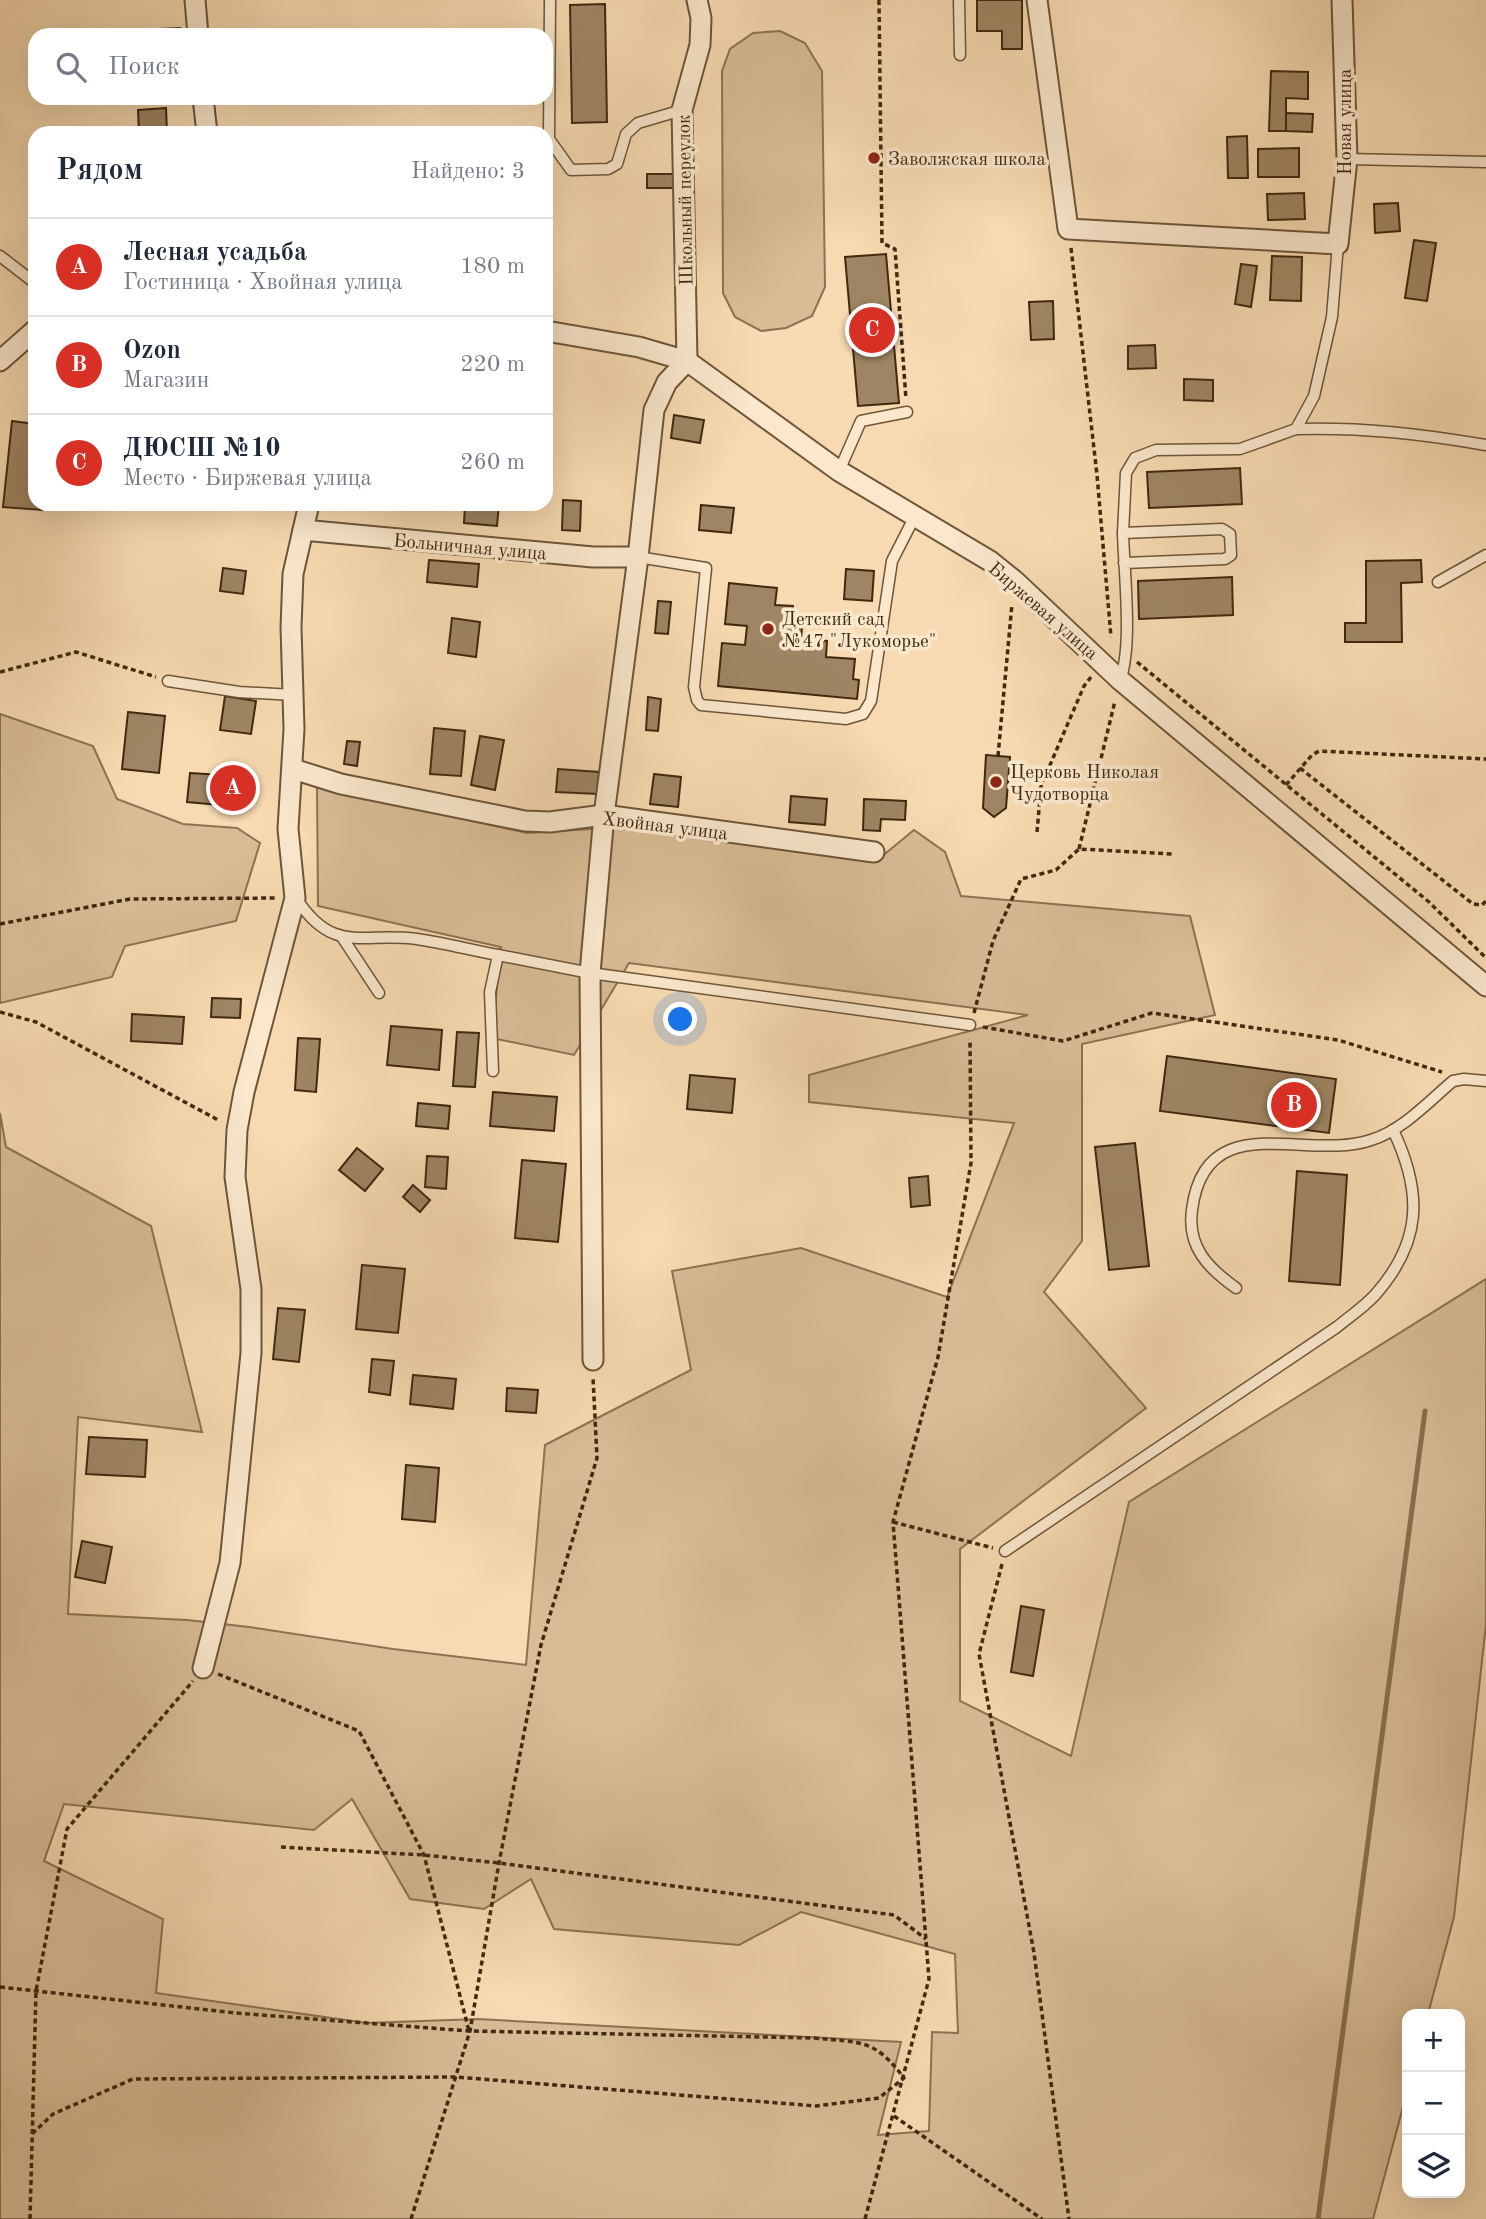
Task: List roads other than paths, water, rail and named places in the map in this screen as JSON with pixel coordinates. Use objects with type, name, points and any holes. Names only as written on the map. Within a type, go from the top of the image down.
[{"type":"street","points":[[195,0],[197,28]]},
{"type":"street","name":"Школьный переулок","points":[[687,361],[682,110],[700,45],[701,18],[697,0]]},
{"type":"street","points":[[1037,0],[1069,229],[1338,244]]},
{"type":"street","name":"Новая улица","points":[[1338,244],[1347,159],[1342,0]]},
{"type":"street","points":[[205,105],[206,126]]},
{"type":"street","name":"Биржевая улица","points":[[553,332],[639,347],[687,361],[839,471],[990,561],[1015,581],[1120,680],[1486,986]]},
{"type":"street","points":[[0,361],[28,336]]},
{"type":"street","points":[[593,1360],[590,973],[604,815],[639,557],[654,410],[667,382],[687,361]]},
{"type":"street","points":[[203,1668],[230,1563],[251,1353],[251,1289],[236,1177],[237,1130],[244,1092],[295,898],[288,829],[293,769],[294,695],[290,627],[293,574],[307,511]]},
{"type":"street","name":"Больничная улица","points":[[303,530],[593,557],[639,557]]},
{"type":"street","name":"Хвойная улица","points":[[293,769],[341,784],[525,821],[550,822],[604,815],[874,852]]},
{"type":"lane","points":[[550,0],[550,28]]},
{"type":"lane","points":[[959,0],[960,55]]},
{"type":"lane","points":[[549,105],[549,126]]},
{"type":"lane","points":[[553,145],[570,170],[608,169],[617,164],[626,134],[638,123],[682,110]]},
{"type":"lane","points":[[1347,159],[1486,162]]},
{"type":"lane","points":[[1296,429],[1314,397],[1332,317],[1338,244]]},
{"type":"lane","points":[[0,256],[28,278]]},
{"type":"lane","points":[[839,471],[861,421],[907,412]]},
{"type":"lane","points":[[1120,680],[1126,654],[1126,473],[1135,458],[1156,450],[1240,449],[1296,429],[1345,428],[1429,435],[1486,445]]},
{"type":"lane","points":[[639,557],[706,568],[694,687],[701,705],[846,719],[863,714],[871,701],[890,569],[915,516]]},
{"type":"lane","points":[[1124,533],[1222,529],[1230,534],[1231,555],[1225,559],[1124,563]]},
{"type":"lane","points":[[1438,582],[1486,555]]},
{"type":"lane","points":[[168,681],[239,692],[294,695]]},
{"type":"lane","points":[[295,898],[309,918],[327,931],[342,937],[415,939],[590,973],[970,1024]]},
{"type":"lane","points":[[342,937],[379,993]]},
{"type":"lane","points":[[493,1071],[490,992],[498,955]]},
{"type":"lane","points":[[1236,1288],[1201,1258],[1193,1240],[1190,1220],[1201,1175],[1217,1158],[1238,1147],[1262,1142],[1349,1145],[1371,1140],[1393,1130],[1453,1081],[1486,1081]]},
{"type":"lane","points":[[1005,1551],[1326,1335],[1373,1297],[1408,1246],[1413,1227],[1413,1196],[1406,1157],[1393,1130]]},
{"type":"waterway","points":[[1318,2219],[1425,1411]]},
{"type":"place","name":"Заволжская школа","points":[[874,158]]},
{"type":"place","name":"ДЮСШ №10","points":[[872,330]]},
{"type":"place","name":"Детский сад №47 \"Лукоморье\"","points":[[768,629]]},
{"type":"place","name":"Церковь Николая Чудотворца","points":[[996,782]]},
{"type":"place","name":"Лесная усадьба","points":[[233,788]]},
{"type":"place","name":"Ozon","points":[[1294,1105]]}]
